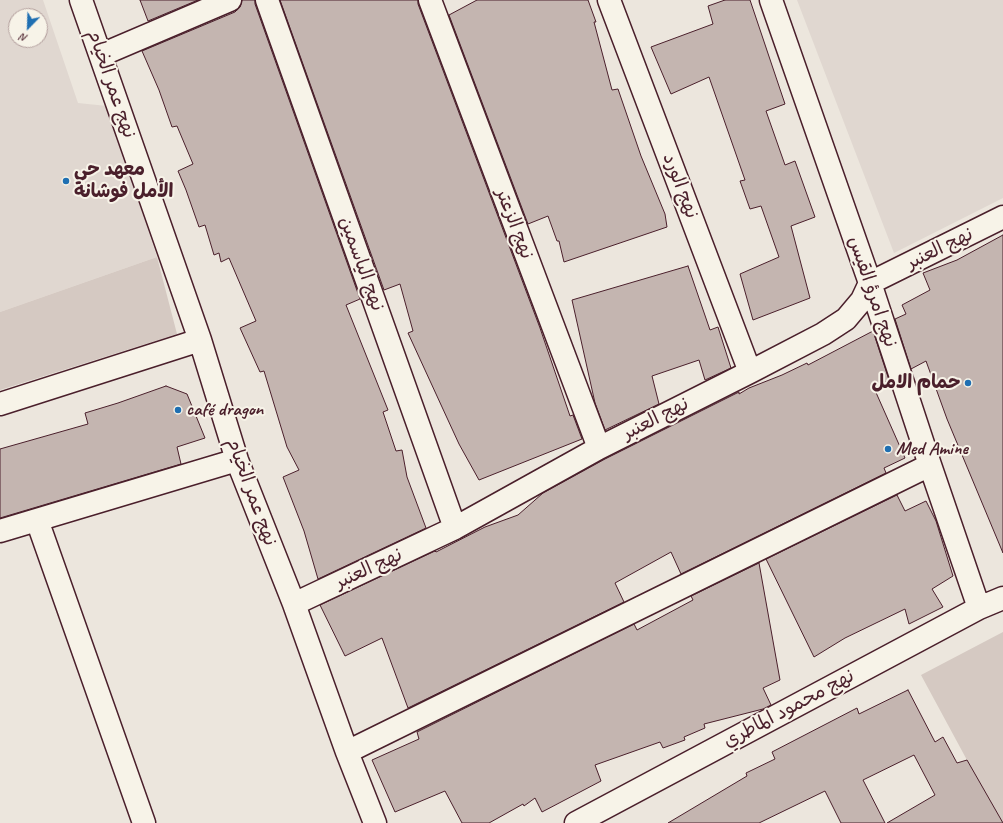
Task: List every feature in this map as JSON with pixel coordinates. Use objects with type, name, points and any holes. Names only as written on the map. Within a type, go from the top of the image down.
[{"type":"street","name":"نهج عمر الخيام","points":[[81,0],[200,340],[237,460],[294,604],[374,823]]},
{"type":"street","points":[[101,55],[230,0]]},
{"type":"street","name":"نهج الياسمين","points":[[267,0],[455,528]]},
{"type":"street","name":"نهج الزعتر","points":[[430,0],[598,448]]},
{"type":"street","name":"نهج الورد","points":[[609,0],[750,372]]},
{"type":"street","name":"نهج امرؤ القيس","points":[[771,0],[870,283],[979,608]]},
{"type":"street","name":"نهج العنبر","points":[[294,604],[455,528],[598,448],[823,334],[846,319],[862,300],[870,283],[1003,218]]},
{"type":"street","points":[[0,404],[200,340]]},
{"type":"street","points":[[0,531],[237,460]]},
{"type":"street","points":[[347,752],[930,465]]},
{"type":"street","points":[[37,520],[144,823]]},
{"type":"street","name":"نهج محمود الماطري","points":[[582,821],[979,608],[1003,598]]},
{"type":"shaded area","name":"معهد حي الأمل فوشانة","points":[[0,0],[43,0],[46,8],[8,8],[8,48],[48,48],[48,15],[78,103],[107,106],[157,257],[0,312]]},
{"type":"shaded area","points":[[797,0],[1003,0],[1003,198],[894,253]]},
{"type":"shaded area","points":[[157,257],[177,334],[0,390],[0,312]]},
{"type":"shaded area","points":[[1003,632],[1003,823],[1001,823],[921,675]]},
{"type":"building","points":[[140,0],[198,0],[148,21]]},
{"type":"building","points":[[242,0],[255,0],[255,4],[360,299],[346,305],[388,410],[383,412],[396,451],[402,450],[407,477],[426,528],[318,579],[304,531],[283,477],[299,470],[287,447],[264,371],[260,372],[240,328],[256,321],[229,258],[221,262],[219,253],[214,255],[205,225],[199,227],[178,171],[193,164],[177,126],[172,127],[159,90],[142,51],[235,12],[240,7]]},
{"type":"building","points":[[280,0],[418,0],[418,4],[540,328],[570,416],[573,415],[582,439],[479,480],[459,444],[408,333],[413,331],[400,284],[384,290]]},
{"type":"building","points":[[477,0],[588,0],[596,22],[594,22],[612,90],[618,89],[641,156],[665,214],[667,227],[564,262],[559,241],[557,241],[548,216],[528,224],[449,15]]},
{"type":"building","points":[[725,0],[750,0],[785,104],[766,111],[785,165],[795,161],[815,217],[791,226],[810,298],[753,320],[740,274],[779,257],[761,206],[750,209],[740,181],[745,180],[709,77],[671,94],[651,47],[713,24],[708,6]]},
{"type":"building","points":[[1003,235],[1003,553],[947,419],[926,361],[911,369],[895,319],[906,314],[902,305],[930,290],[923,273],[957,260]]},
{"type":"building","points":[[688,266],[710,330],[718,327],[731,368],[705,380],[699,360],[652,376],[659,404],[605,430],[595,403],[572,300]]},
{"type":"building","points":[[873,331],[889,380],[874,388],[905,458],[884,468],[886,473],[681,574],[671,552],[615,583],[624,602],[408,708],[382,638],[345,656],[320,605],[435,551],[436,552],[485,527],[518,515],[543,493],[605,459],[739,392],[739,394],[749,388],[807,363],[808,365]]},
{"type":"building","points":[[166,386],[187,394],[205,438],[177,447],[181,464],[0,518],[0,449],[88,424],[85,413]]},
{"type":"building","points":[[897,495],[905,511],[926,501],[936,521],[953,576],[932,589],[943,607],[909,624],[905,609],[845,638],[814,657],[766,559]]},
{"type":"building","points":[[759,563],[780,680],[763,688],[771,705],[763,709],[704,724],[705,728],[684,737],[685,740],[663,748],[660,742],[595,765],[601,781],[542,812],[535,798],[524,806],[523,804],[489,823],[462,823],[445,791],[395,812],[372,760],[419,739],[417,732],[634,624],[637,630],[693,600],[691,596]]},
{"type":"building","points":[[908,690],[935,742],[943,737],[957,763],[967,760],[1003,823],[887,823],[935,795],[914,755],[863,780],[885,823],[841,823],[825,791],[759,823],[668,823],[747,776],[746,773],[775,759],[772,752],[857,708],[859,714]]},
{"type":"place","name":"معهد حي الأمل فوشانة","points":[[66,181]]},
{"type":"place","name":"حمام الامل","points":[[968,383]]},
{"type":"place","name":"café dragon","points":[[178,410]]},
{"type":"place","name":"Med Amine","points":[[888,449]]}]
